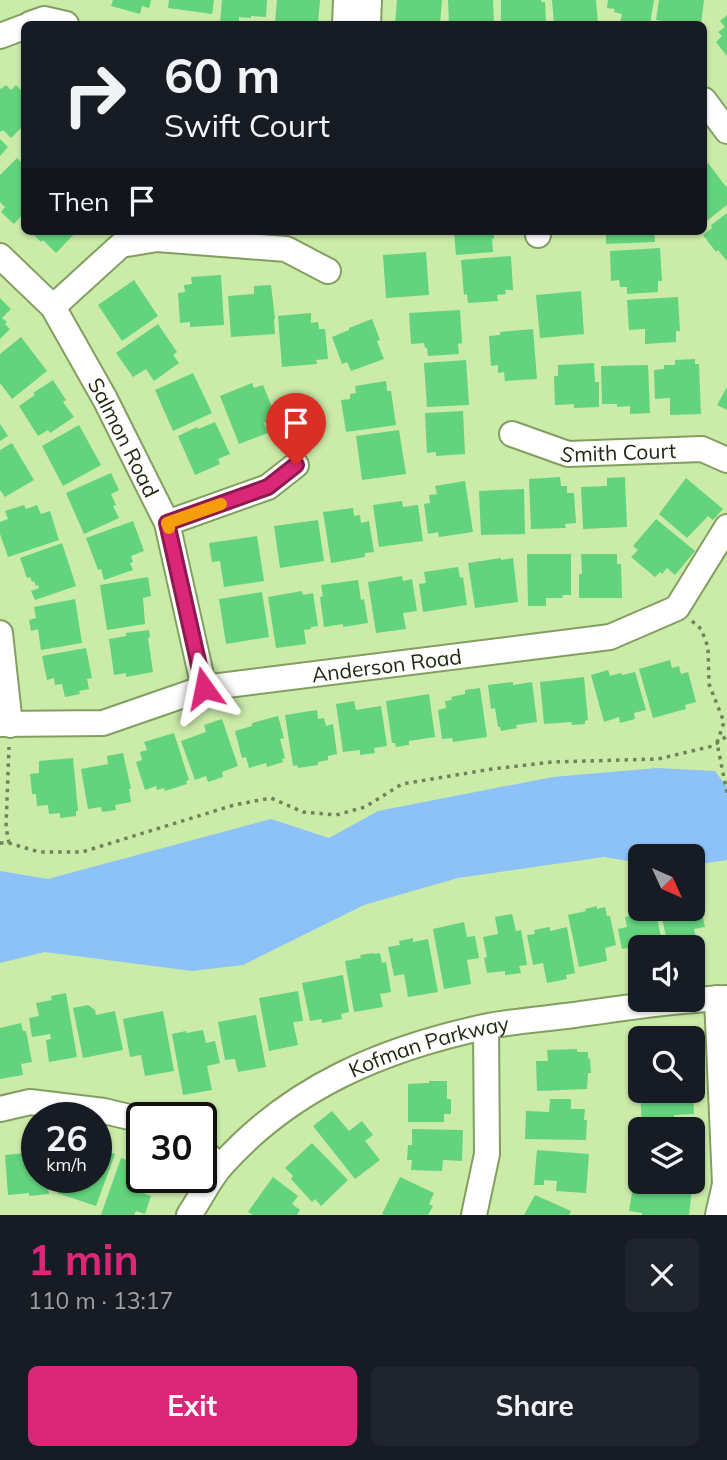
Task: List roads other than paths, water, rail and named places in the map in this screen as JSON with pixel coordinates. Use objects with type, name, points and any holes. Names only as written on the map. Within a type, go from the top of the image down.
[{"type":"street","points":[[345,21],[346,0]]},
{"type":"street","points":[[368,21],[369,0]]},
{"type":"street","points":[[0,36],[21,28]]},
{"type":"street","points":[[707,104],[727,131]]},
{"type":"street","points":[[53,307],[121,245],[157,239],[286,249],[328,271]]},
{"type":"street","name":"Salmon Road","points":[[0,256],[53,307],[105,399],[167,523],[204,688]]},
{"type":"street","name":"Smith Court","points":[[512,434],[568,454],[702,449],[727,460]]},
{"type":"street","points":[[167,523],[268,487],[296,465]]},
{"type":"street","name":"Anderson Road","points":[[5,724],[103,723],[204,688],[610,637],[677,608],[727,527]]},
{"type":"street","points":[[0,633],[5,724]]},
{"type":"street","points":[[718,1215],[725,1184],[722,998]]},
{"type":"street","name":"Kofman Parkway","points":[[189,1215],[220,1167],[272,1117],[317,1087],[364,1063],[428,1041],[486,1027],[722,998]]},
{"type":"street","points":[[474,1215],[487,1154],[486,1027]]},
{"type":"street","points":[[0,1109],[30,1102],[126,1116]]},
{"type":"street","points":[[217,1164],[220,1167]]},
{"type":"water","points":[[657,768],[715,771],[727,787],[727,860],[705,863],[705,844],[628,844],[628,861],[604,857],[458,878],[364,905],[243,965],[192,971],[45,952],[0,963],[0,871],[48,879],[271,819],[329,838],[378,811],[553,777]]}]
